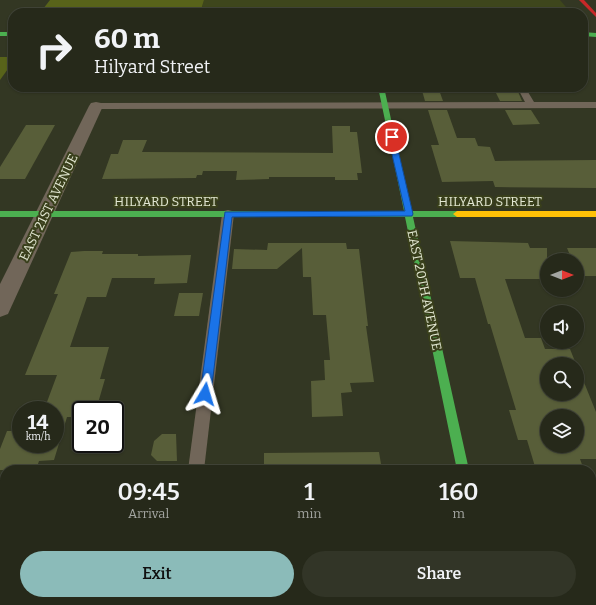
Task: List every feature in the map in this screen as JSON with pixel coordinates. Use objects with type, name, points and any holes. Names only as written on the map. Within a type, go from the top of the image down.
[{"type":"main road","points":[[581,0],[596,16]]},
{"type":"main road","name":"EAST 20TH AVENUE","points":[[382,92],[463,465]]},
{"type":"main road","name":"HILYARD STREET","points":[[0,214],[595,215]]},
{"type":"street","name":"EAST 21ST AVENUE","points":[[0,307],[96,106]]},
{"type":"lane","points":[[524,92],[531,105]]},
{"type":"lane","points":[[96,106],[596,105]]},
{"type":"lane","points":[[197,465],[228,214]]},
{"type":"shaded area","points":[[50,0],[204,0],[202,8],[44,8]]},
{"type":"shaded area","points":[[204,0],[560,0],[567,8],[202,8]]},
{"type":"shaded area","points":[[0,57],[8,57],[8,69],[0,80]]},
{"type":"building","points":[[422,92],[440,92],[443,101],[425,101]]},
{"type":"building","points":[[496,92],[518,92],[522,101],[500,101]]},
{"type":"building","points":[[428,110],[447,110],[457,138],[475,138],[478,146],[490,147],[495,161],[596,160],[596,188],[495,187],[493,181],[442,182],[431,145],[439,145]]},
{"type":"building","points":[[505,110],[531,110],[540,124],[513,125]]},
{"type":"building","points":[[26,125],[55,125],[25,179],[0,179],[0,167]]},
{"type":"building","points":[[332,126],[350,126],[350,132],[357,132],[362,173],[357,173],[358,180],[335,180],[335,177],[269,177],[269,179],[236,180],[237,171],[203,171],[202,175],[197,175],[196,178],[102,179],[111,154],[118,154],[123,140],[147,140],[142,152],[333,153]]},
{"type":"building","points":[[450,241],[528,243],[530,248],[547,248],[547,253],[540,253],[540,279],[505,279],[525,338],[540,338],[540,349],[570,349],[573,357],[540,357],[540,401],[584,401],[584,382],[596,412],[596,459],[580,459],[582,465],[534,465],[527,440],[518,440],[509,410],[516,410],[490,324],[488,324],[475,278],[460,278]]},
{"type":"building","points":[[268,243],[346,243],[347,249],[359,249],[368,326],[366,326],[374,382],[350,383],[352,392],[341,393],[343,416],[312,417],[311,381],[325,380],[324,360],[330,360],[326,315],[313,315],[311,277],[303,277],[302,248],[277,269],[232,269],[234,249],[267,250]]},
{"type":"building","points":[[567,248],[596,248],[596,276],[584,276],[584,253],[569,253]]},
{"type":"building","points":[[103,251],[102,254],[138,254],[138,256],[191,255],[187,283],[154,284],[155,278],[112,278],[106,297],[87,297],[70,347],[109,347],[100,379],[105,379],[99,401],[72,401],[72,417],[67,417],[64,427],[64,401],[47,401],[57,375],[25,375],[58,294],[54,294],[71,252]]},
{"type":"building","points":[[179,293],[203,293],[199,316],[174,316]]},
{"type":"building","points":[[7,431],[12,431],[12,453],[56,453],[54,460],[39,461],[38,465],[0,465],[0,449]]},
{"type":"building","points":[[162,434],[176,434],[177,461],[157,461],[151,455],[154,441]]},
{"type":"building","points":[[379,452],[381,465],[264,465],[264,453]]},
{"type":"traffic: fast","points":[[0,34],[8,34]]},
{"type":"traffic: fast","points":[[588,34],[596,35]]},
{"type":"traffic: fast","points":[[382,92],[462,465]]},
{"type":"traffic: fast","points":[[0,214],[457,214]]},
{"type":"traffic: slow","points":[[457,214],[596,214]]},
{"type":"traffic: jam","points":[[581,0],[596,16]]},
{"type":"route","points":[[205,394],[228,214],[409,214],[392,137]]}]
